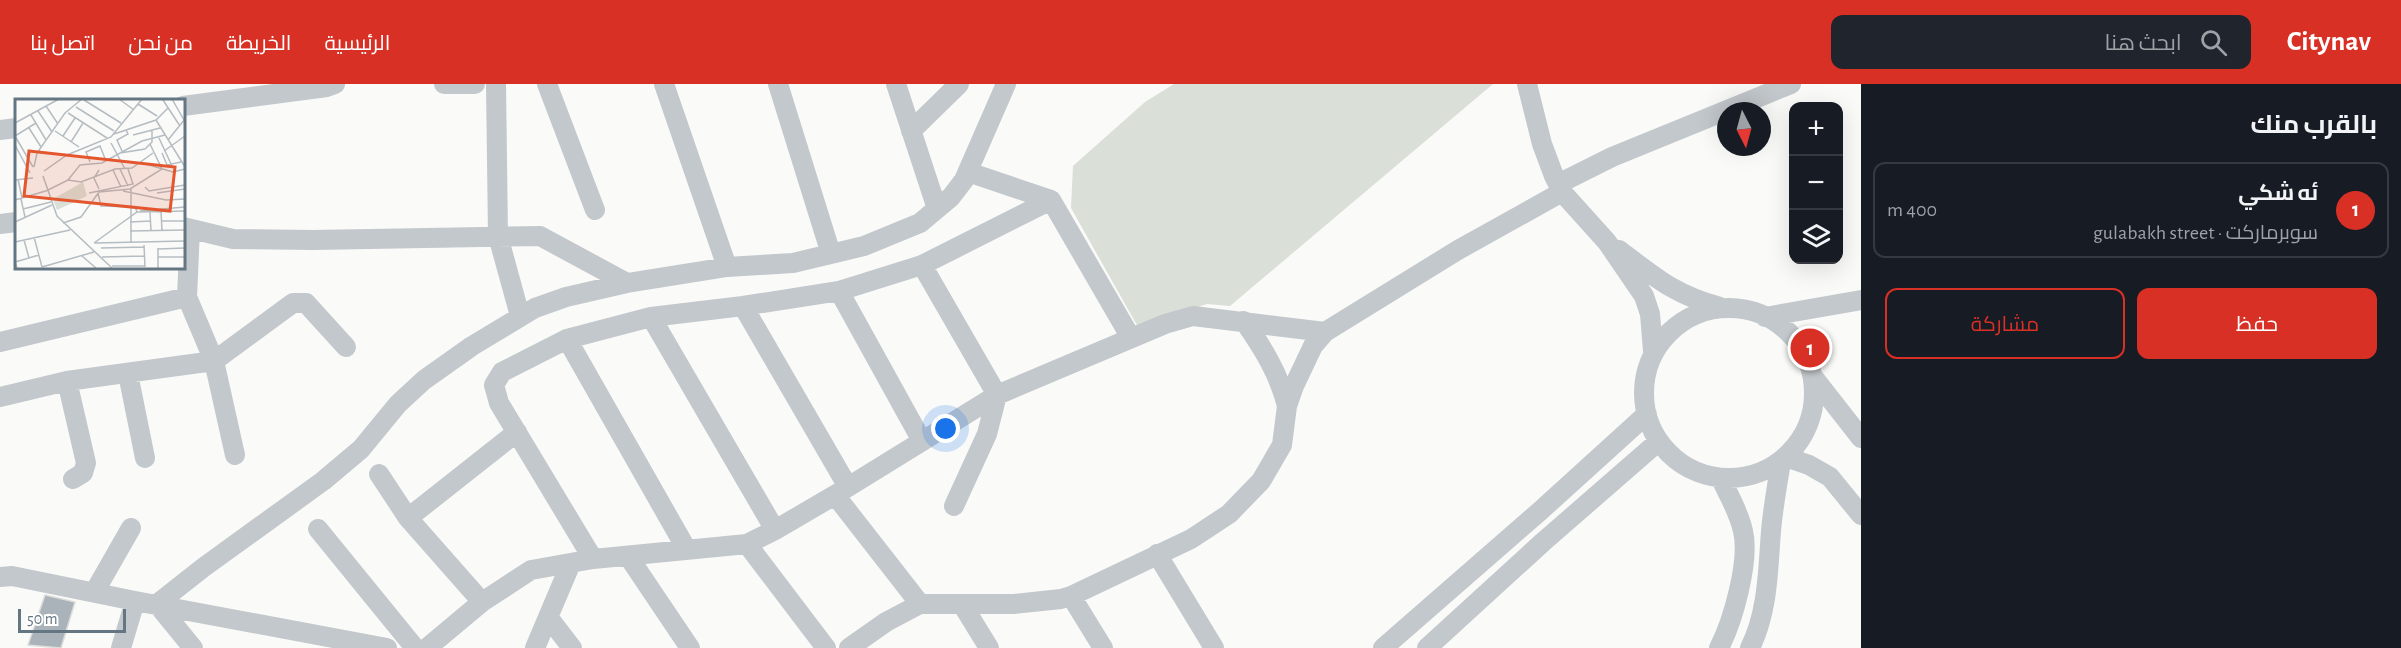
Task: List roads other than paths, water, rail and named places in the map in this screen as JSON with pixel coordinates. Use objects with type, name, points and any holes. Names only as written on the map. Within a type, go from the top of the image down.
[{"type":"street","points":[[184,106],[327,87],[335,84]]},
{"type":"street","points":[[444,84],[475,84]]},
{"type":"street","points":[[496,84],[498,236],[520,316]]},
{"type":"street","points":[[540,84],[548,84],[595,210]]},
{"type":"street","points":[[664,84],[727,267]]},
{"type":"street","points":[[778,84],[831,254]]},
{"type":"street","points":[[896,84],[937,208]]},
{"type":"street","points":[[911,131],[959,84]]},
{"type":"street","points":[[157,604],[323,481],[361,449],[398,404],[424,380],[520,316],[554,300],[627,283],[727,267],[793,263],[893,235],[920,223],[951,196],[968,172],[1006,84]]},
{"type":"street","points":[[1527,84],[1542,144],[1560,188],[1607,242],[1644,296],[1650,314],[1653,351],[1643,393],[1648,424],[1665,451],[1690,470],[1721,479],[1753,476],[1783,460],[1803,439],[1814,410],[1814,378]]},
{"type":"street","points":[[849,648],[877,640],[920,604],[1014,604],[1061,599],[1191,539],[1229,514],[1261,481],[1282,445],[1287,406],[1294,386],[1307,356],[1325,332],[1612,157],[1791,84]]},
{"type":"street","points":[[0,130],[15,128]]},
{"type":"street","points":[[968,172],[1051,200],[1131,338]]},
{"type":"street","points":[[592,559],[499,403],[494,385],[502,372],[567,339],[651,317],[839,291],[922,265],[1051,200]]},
{"type":"street","points":[[0,224],[15,222]]},
{"type":"street","points":[[235,454],[214,361],[187,297],[186,228],[233,239],[540,236],[627,283]]},
{"type":"street","points":[[1607,242],[1669,288],[1692,299],[1722,308],[1754,311],[1782,325],[1803,348],[1814,378],[1860,434]]},
{"type":"street","points":[[922,265],[997,395],[987,434],[954,506]]},
{"type":"street","points":[[839,291],[922,441]]},
{"type":"street","points":[[0,342],[187,297]]},
{"type":"street","points":[[1766,317],[1861,300]]},
{"type":"street","points":[[0,397],[67,381],[214,361],[293,303],[306,303],[346,347]]},
{"type":"street","points":[[743,306],[842,491],[920,604]]},
{"type":"street","points":[[1653,351],[1666,335],[1691,316],[1722,308]]},
{"type":"street","points":[[427,648],[482,602],[531,570],[592,559],[747,544],[842,491],[997,395],[1165,324],[1193,316],[1325,332]]},
{"type":"street","points":[[651,317],[775,530]]},
{"type":"street","points":[[1244,321],[1266,353],[1281,382],[1287,406]]},
{"type":"street","points":[[567,339],[687,550]]},
{"type":"street","points":[[128,374],[145,458]]},
{"type":"street","points":[[67,381],[86,463],[83,473],[73,478]]},
{"type":"street","points":[[1383,648],[1647,414]]},
{"type":"street","points":[[408,518],[518,432]]},
{"type":"street","points":[[1427,648],[1543,542],[1659,441]]},
{"type":"street","points":[[1783,460],[1809,465],[1830,477],[1861,515]]},
{"type":"street","points":[[1750,648],[1757,635],[1763,610],[1773,512],[1783,460]]},
{"type":"street","points":[[379,474],[408,518],[482,602]]},
{"type":"street","points":[[1719,648],[1734,611],[1740,580],[1743,533],[1737,511],[1721,479]]},
{"type":"street","points":[[95,591],[131,528]]},
{"type":"street","points":[[318,529],[415,648]]},
{"type":"street","points":[[747,544],[826,648]]},
{"type":"street","points":[[1157,554],[1214,648]]},
{"type":"street","points":[[627,556],[690,648]]},
{"type":"street","points":[[534,648],[549,618],[571,562]]},
{"type":"street","points":[[0,577],[12,576],[95,591],[135,601],[387,648]]},
{"type":"street","points":[[1071,596],[1103,648]]},
{"type":"street","points":[[121,648],[135,601]]},
{"type":"street","points":[[157,604],[194,648]]},
{"type":"street","points":[[962,604],[989,648]]},
{"type":"street","points":[[549,618],[572,648]]},
{"type":"place","name":"ئه شكي","points":[[1810,348]]}]
